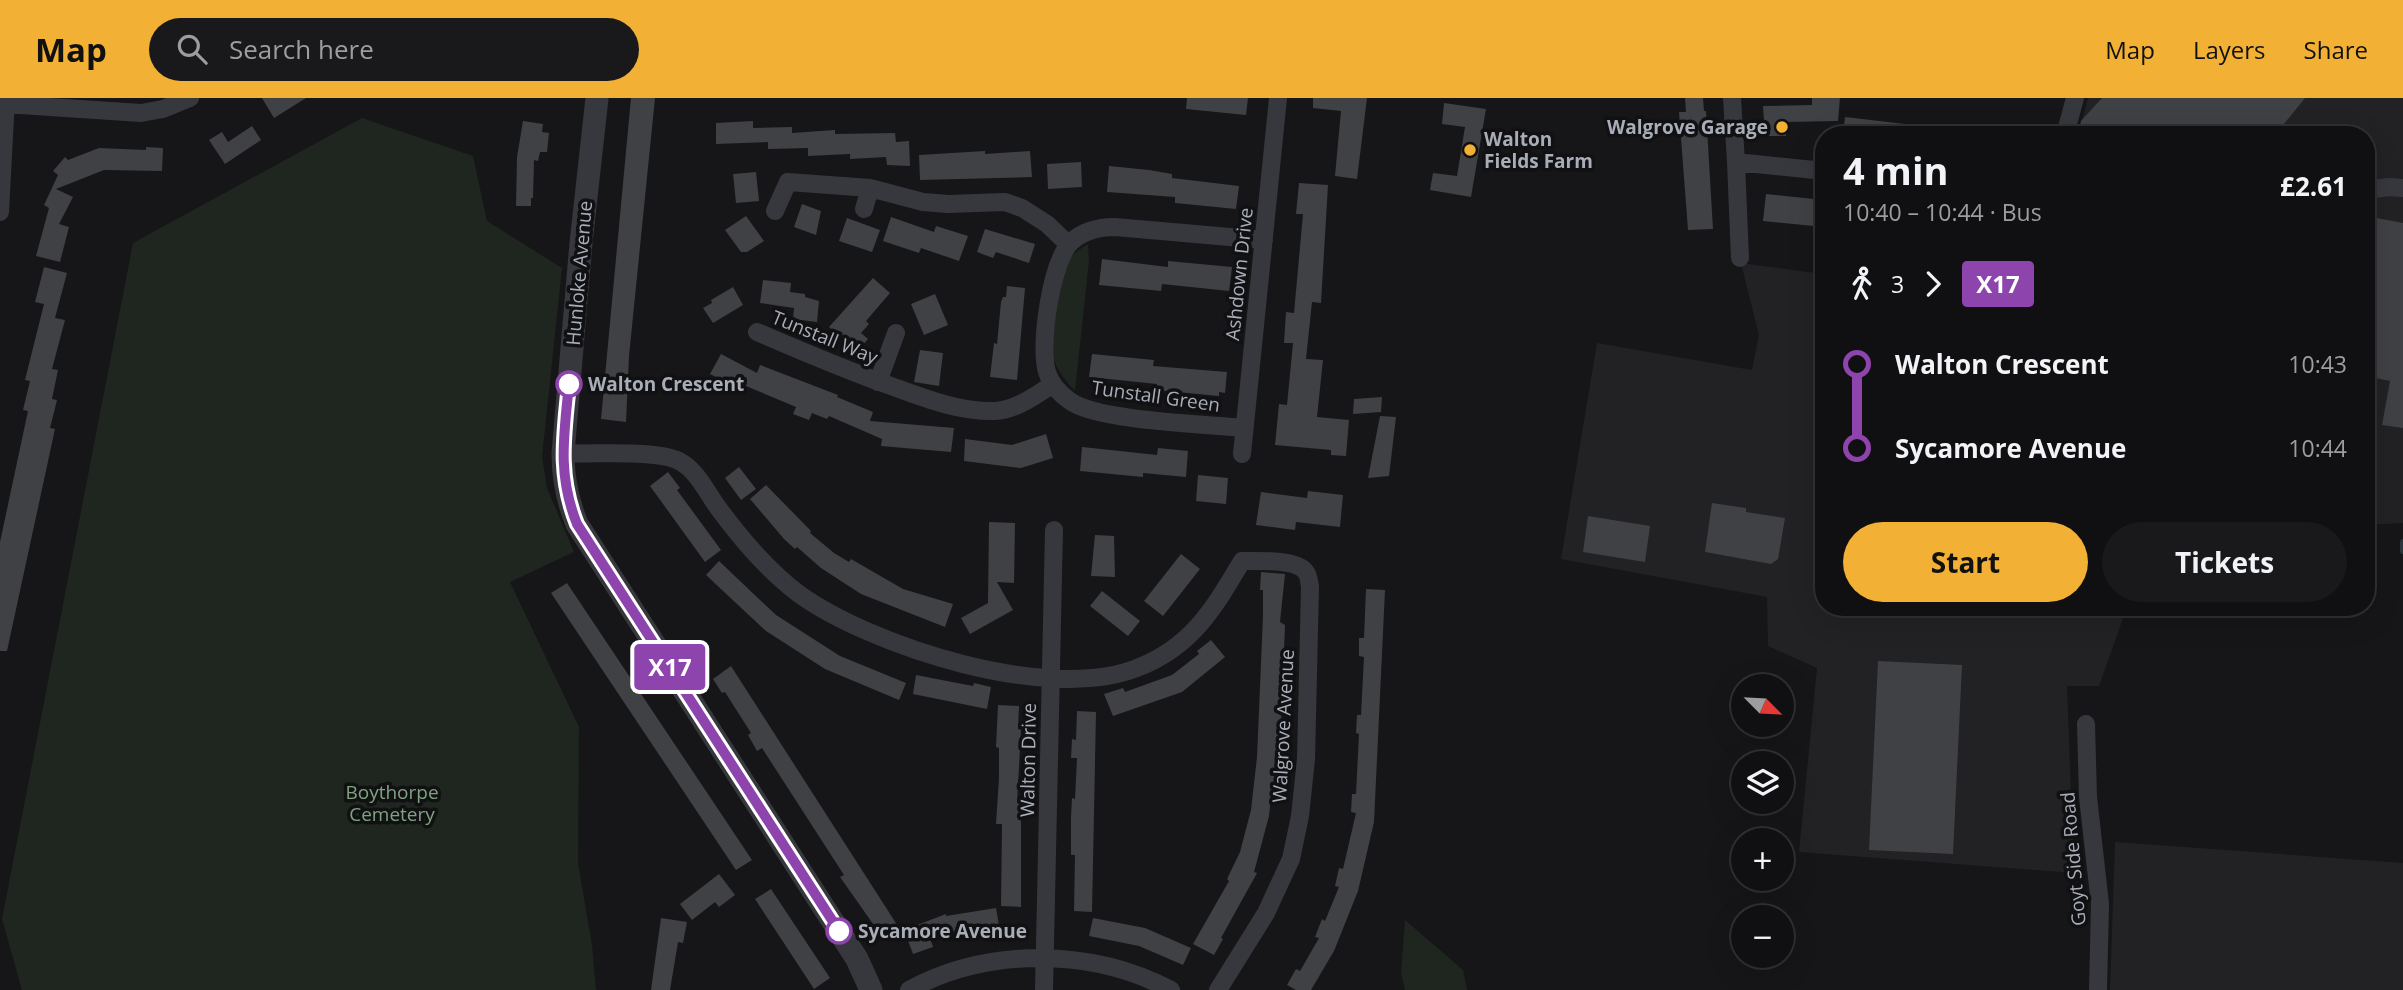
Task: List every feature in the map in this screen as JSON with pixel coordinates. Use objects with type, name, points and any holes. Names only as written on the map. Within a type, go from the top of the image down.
[{"type":"street","points":[[0,212],[6,101],[141,113],[163,109],[190,98]]},
{"type":"street","name":"Hunloke Avenue","points":[[597,98],[581,243],[563,453],[563,478],[568,501],[577,524],[857,959],[871,990]]},
{"type":"street","name":"Ashdown Drive","points":[[1242,454],[1278,98]]},
{"type":"street","points":[[1732,98],[1740,258]]},
{"type":"street","points":[[2067,126],[2075,98]]},
{"type":"street","points":[[1736,162],[1815,170]]},
{"type":"street","points":[[775,211],[788,182],[870,188],[923,202],[1005,202],[1022,208],[1047,224],[1068,244]]},
{"type":"street","points":[[864,209],[870,188]]},
{"type":"street","points":[[2375,189],[2403,188]]},
{"type":"street","points":[[1053,384],[1045,358],[1051,286],[1057,262],[1068,244],[1080,234],[1104,227],[1264,240]]},
{"type":"street","name":"Tunstall Way","points":[[757,331],[878,382],[925,399],[956,406],[997,411],[1026,402],[1053,384]]},
{"type":"street","name":"Tunstall Way","points":[[878,382],[896,333]]},
{"type":"street","name":"Tunstall Green","points":[[1053,384],[1072,403],[1093,412],[1244,428]]},
{"type":"street","points":[[563,453],[672,457],[689,468],[720,511],[764,563],[799,594],[827,611],[872,634],[923,653],[989,671],[1051,677]]},
{"type":"street","name":"Walton Drive","points":[[1044,990],[1054,530]]},
{"type":"street","name":"Walgrove Avenue","points":[[1051,677],[1090,678],[1136,669],[1154,660],[1202,623],[1214,609],[1242,561],[1297,565],[1306,571],[1310,587],[1307,746],[1300,816],[1291,859],[1266,913],[1218,990]]},
{"type":"street","name":"Goyt Side Road","points":[[2087,724],[2088,797],[2100,904],[2098,990]]},
{"type":"street","points":[[909,990],[969,967],[1044,957],[1128,971],[1171,990]]},
{"type":"shaded area","points":[[2088,98],[2403,98],[2403,523],[2375,525],[2375,126],[2080,126]]},
{"type":"shaded area","points":[[1741,263],[1815,273],[1815,616],[2124,616],[2099,686],[2067,686],[2074,873],[1799,852],[1817,668],[1768,646],[1767,597],[1561,559],[1597,343],[1752,370],[1759,335]]},
{"type":"shaded area","points":[[2115,842],[2403,863],[2403,990],[2110,990]]},
{"type":"green space","name":"Boythorpe Cemetery","points":[[362,118],[473,156],[487,221],[562,268],[542,457],[547,488],[574,552],[510,582],[579,727],[578,863],[592,945],[596,990],[22,990],[2,919],[133,243]]},
{"type":"green space","points":[[1088,244],[1089,261],[1075,391],[1055,363],[1054,329],[1064,266],[1072,255]]},
{"type":"green space","points":[[1405,920],[1463,970],[1467,990],[1405,990],[1401,973]]},
{"type":"building","points":[[262,98],[306,98],[274,118]]},
{"type":"building","points":[[631,98],[655,98],[629,356],[626,422],[601,419]]},
{"type":"building","points":[[1187,98],[1248,98],[1246,115],[1186,109]]},
{"type":"building","points":[[1313,98],[1367,98],[1357,179],[1335,176],[1341,111],[1313,108]]},
{"type":"building","points":[[1685,98],[1703,98],[1706,111],[1713,229],[1688,230],[1679,112],[1686,112]]},
{"type":"building","points":[[1812,98],[1840,98],[1838,121],[1786,122],[1786,136],[1765,136],[1763,106],[1812,105]]},
{"type":"building","points":[[2102,98],[2305,98],[2282,126],[2080,126],[2081,121]]},
{"type":"building","name":"Walton Fields Farm","points":[[1444,103],[1486,109],[1471,197],[1430,190],[1433,173],[1457,176],[1465,127],[1442,124]]},
{"type":"building","points":[[1845,117],[1913,125],[1913,126],[1844,126]]},
{"type":"building","points":[[523,121],[543,124],[542,132],[549,133],[547,152],[540,152],[538,161],[534,160],[531,206],[516,206],[517,157]]},
{"type":"building","points":[[753,121],[753,128],[792,127],[792,133],[835,130],[835,134],[895,133],[896,142],[909,141],[910,166],[887,165],[886,157],[850,159],[850,154],[808,156],[808,148],[768,149],[768,142],[716,144],[716,123]]},
{"type":"building","points":[[252,126],[261,140],[225,164],[209,140],[222,132],[228,142]]},
{"type":"building","points":[[146,147],[163,148],[162,171],[104,170],[56,189],[73,197],[59,224],[69,227],[60,262],[36,256],[49,208],[44,205],[58,175],[53,171],[65,157],[68,160],[99,148],[146,150]]},
{"type":"building","points":[[985,151],[985,154],[1030,151],[1032,177],[920,180],[919,155]]},
{"type":"building","points":[[1081,162],[1082,187],[1048,189],[1047,164]]},
{"type":"building","points":[[1109,166],[1172,174],[1172,178],[1239,186],[1236,209],[1175,203],[1175,197],[1107,192]]},
{"type":"building","points":[[756,172],[759,201],[736,203],[733,174]]},
{"type":"building","points":[[1299,183],[1328,185],[1321,303],[1312,302],[1306,359],[1323,360],[1317,417],[1349,420],[1346,456],[1331,455],[1331,450],[1275,445],[1279,404],[1287,405],[1293,343],[1284,343],[1286,312],[1294,313],[1303,214],[1296,214]]},
{"type":"building","points":[[1766,194],[1815,199],[1815,226],[1763,221]]},
{"type":"building","points":[[802,204],[821,211],[816,235],[794,227]]},
{"type":"building","points":[[746,216],[764,241],[747,252],[741,252],[725,230]]},
{"type":"building","points":[[891,217],[934,232],[936,226],[968,236],[959,261],[921,248],[919,253],[883,241]]},
{"type":"building","points":[[847,218],[880,230],[872,252],[839,241]]},
{"type":"building","points":[[2375,218],[2403,223],[2403,428],[2382,425],[2390,381],[2375,378]]},
{"type":"building","points":[[985,229],[1035,244],[1029,263],[996,252],[993,258],[977,252]]},
{"type":"building","points":[[1102,259],[1168,267],[1168,261],[1232,267],[1229,291],[1162,284],[1161,291],[1099,285]]},
{"type":"building","points":[[44,267],[67,273],[55,318],[65,320],[52,369],[58,370],[52,399],[57,400],[50,428],[55,429],[7,651],[0,651],[0,542],[28,411],[23,410],[30,381],[25,380],[44,304],[35,302]]},
{"type":"building","points":[[873,278],[890,293],[866,321],[869,324],[861,333],[868,339],[857,351],[829,327]]},
{"type":"building","points":[[763,280],[791,283],[790,292],[805,294],[805,297],[819,301],[817,322],[793,319],[794,308],[760,303]]},
{"type":"building","points":[[1007,286],[1025,288],[1017,380],[990,377],[994,343],[997,344],[1001,302],[1003,297],[1006,297]]},
{"type":"building","points":[[733,287],[743,305],[713,323],[703,308]]},
{"type":"building","points":[[935,294],[948,325],[924,335],[911,304]]},
{"type":"building","points":[[920,350],[943,353],[939,386],[914,382]]},
{"type":"building","points":[[721,354],[757,373],[760,365],[838,395],[837,397],[873,412],[870,421],[954,428],[951,452],[881,446],[882,439],[829,416],[827,419],[812,413],[809,420],[793,414],[796,407],[734,381],[732,385],[710,374]]},
{"type":"building","points":[[1092,354],[1154,360],[1153,366],[1227,372],[1225,393],[1219,392],[1219,396],[1156,390],[1157,384],[1089,377]]},
{"type":"building","points":[[1382,397],[1381,412],[1353,414],[1354,399]]},
{"type":"building","points":[[1380,416],[1396,417],[1389,476],[1368,478]]},
{"type":"building","points":[[1046,434],[1053,458],[1021,468],[964,461],[965,439],[1012,445]]},
{"type":"building","points":[[1082,447],[1157,455],[1158,448],[1188,451],[1186,477],[1143,473],[1143,477],[1080,471]]},
{"type":"building","points":[[739,467],[756,489],[741,500],[725,478]]},
{"type":"building","points":[[668,472],[680,488],[677,490],[721,550],[705,562],[650,486]]},
{"type":"building","points":[[1198,475],[1228,478],[1226,504],[1196,501]]},
{"type":"building","points":[[766,485],[810,533],[834,553],[849,562],[851,559],[903,589],[953,604],[945,627],[861,594],[821,568],[797,547],[795,549],[750,499]]},
{"type":"building","points":[[1308,491],[1343,495],[1340,527],[1296,522],[1295,530],[1256,525],[1261,492],[1307,498]]},
{"type":"building","points":[[1712,503],[1785,518],[1778,559],[1771,564],[1705,552]]},
{"type":"building","points":[[1588,516],[1650,526],[1645,562],[1583,552]]},
{"type":"building","points":[[989,522],[1015,523],[1014,583],[997,582],[1013,610],[970,634],[961,618],[988,603]]},
{"type":"building","points":[[1095,535],[1114,536],[1115,577],[1091,576]]},
{"type":"building","points":[[1181,554],[1200,569],[1163,616],[1144,601]]},
{"type":"building","points":[[719,561],[776,615],[840,656],[906,683],[899,700],[825,669],[766,631],[706,575]]},
{"type":"building","points":[[1261,572],[1285,574],[1280,622],[1285,625],[1280,755],[1276,786],[1272,786],[1269,816],[1254,872],[1257,873],[1214,955],[1193,944],[1229,881],[1227,879],[1240,852],[1251,810],[1257,757],[1260,687],[1263,615]]},
{"type":"building","points":[[567,583],[752,860],[736,870],[551,593]]},
{"type":"building","points":[[1366,589],[1385,590],[1374,822],[1358,891],[1334,951],[1311,990],[1296,990],[1287,985],[1296,969],[1300,971],[1319,938],[1315,937],[1322,919],[1325,921],[1339,887],[1335,886],[1339,868],[1343,869],[1356,813],[1351,812],[1352,794],[1356,794],[1359,734],[1356,733],[1357,715],[1361,715],[1364,657],[1359,656],[1359,638],[1364,638]]},
{"type":"building","points":[[1102,591],[1140,621],[1128,636],[1090,606]]},
{"type":"building","points":[[1211,640],[1225,657],[1182,692],[1113,716],[1104,694],[1123,688],[1125,692],[1172,675],[1199,654],[1197,651]]},
{"type":"building","points":[[1878,661],[1962,665],[1953,854],[1869,850]]},
{"type":"building","points":[[731,666],[901,931],[885,941],[840,877],[844,875],[762,748],[757,751],[748,735],[751,733],[725,692],[722,693],[713,679]]},
{"type":"building","points":[[916,675],[991,687],[987,709],[913,694]]},
{"type":"building","points":[[998,705],[1019,706],[1018,729],[1021,730],[1017,803],[1021,803],[1021,907],[1001,906],[1002,824],[996,824],[999,778],[999,748],[996,747]]},
{"type":"building","points":[[1077,711],[1096,712],[1092,912],[1074,911],[1075,855],[1071,855],[1071,817],[1072,798],[1075,799],[1077,758],[1071,758],[1072,739],[1076,740]]},
{"type":"building","points":[[719,874],[735,895],[719,907],[715,902],[692,920],[680,904]]},
{"type":"building","points":[[771,889],[830,978],[814,989],[755,899]]},
{"type":"building","points":[[996,908],[1000,931],[981,933],[980,928],[952,932],[931,941],[933,947],[913,954],[904,930],[946,914]]},
{"type":"building","points":[[661,918],[687,922],[683,943],[678,942],[670,990],[651,990]]},
{"type":"building","points":[[1093,918],[1145,928],[1191,948],[1183,965],[1139,946],[1089,936]]},
{"type":"waterway","points":[[2403,542],[2403,551]]},
{"type":"bus line","name":"X17","points":[[569,384],[563,478],[577,524],[839,931]]},
{"type":"place","name":"Walgrove Garage","points":[[1782,127]]},
{"type":"place","name":"Walton Fields Farm","points":[[1470,150]]},
{"type":"place","name":"Walton Crescent","points":[[569,384]]},
{"type":"place","name":"Sycamore Avenue","points":[[839,931]]}]
